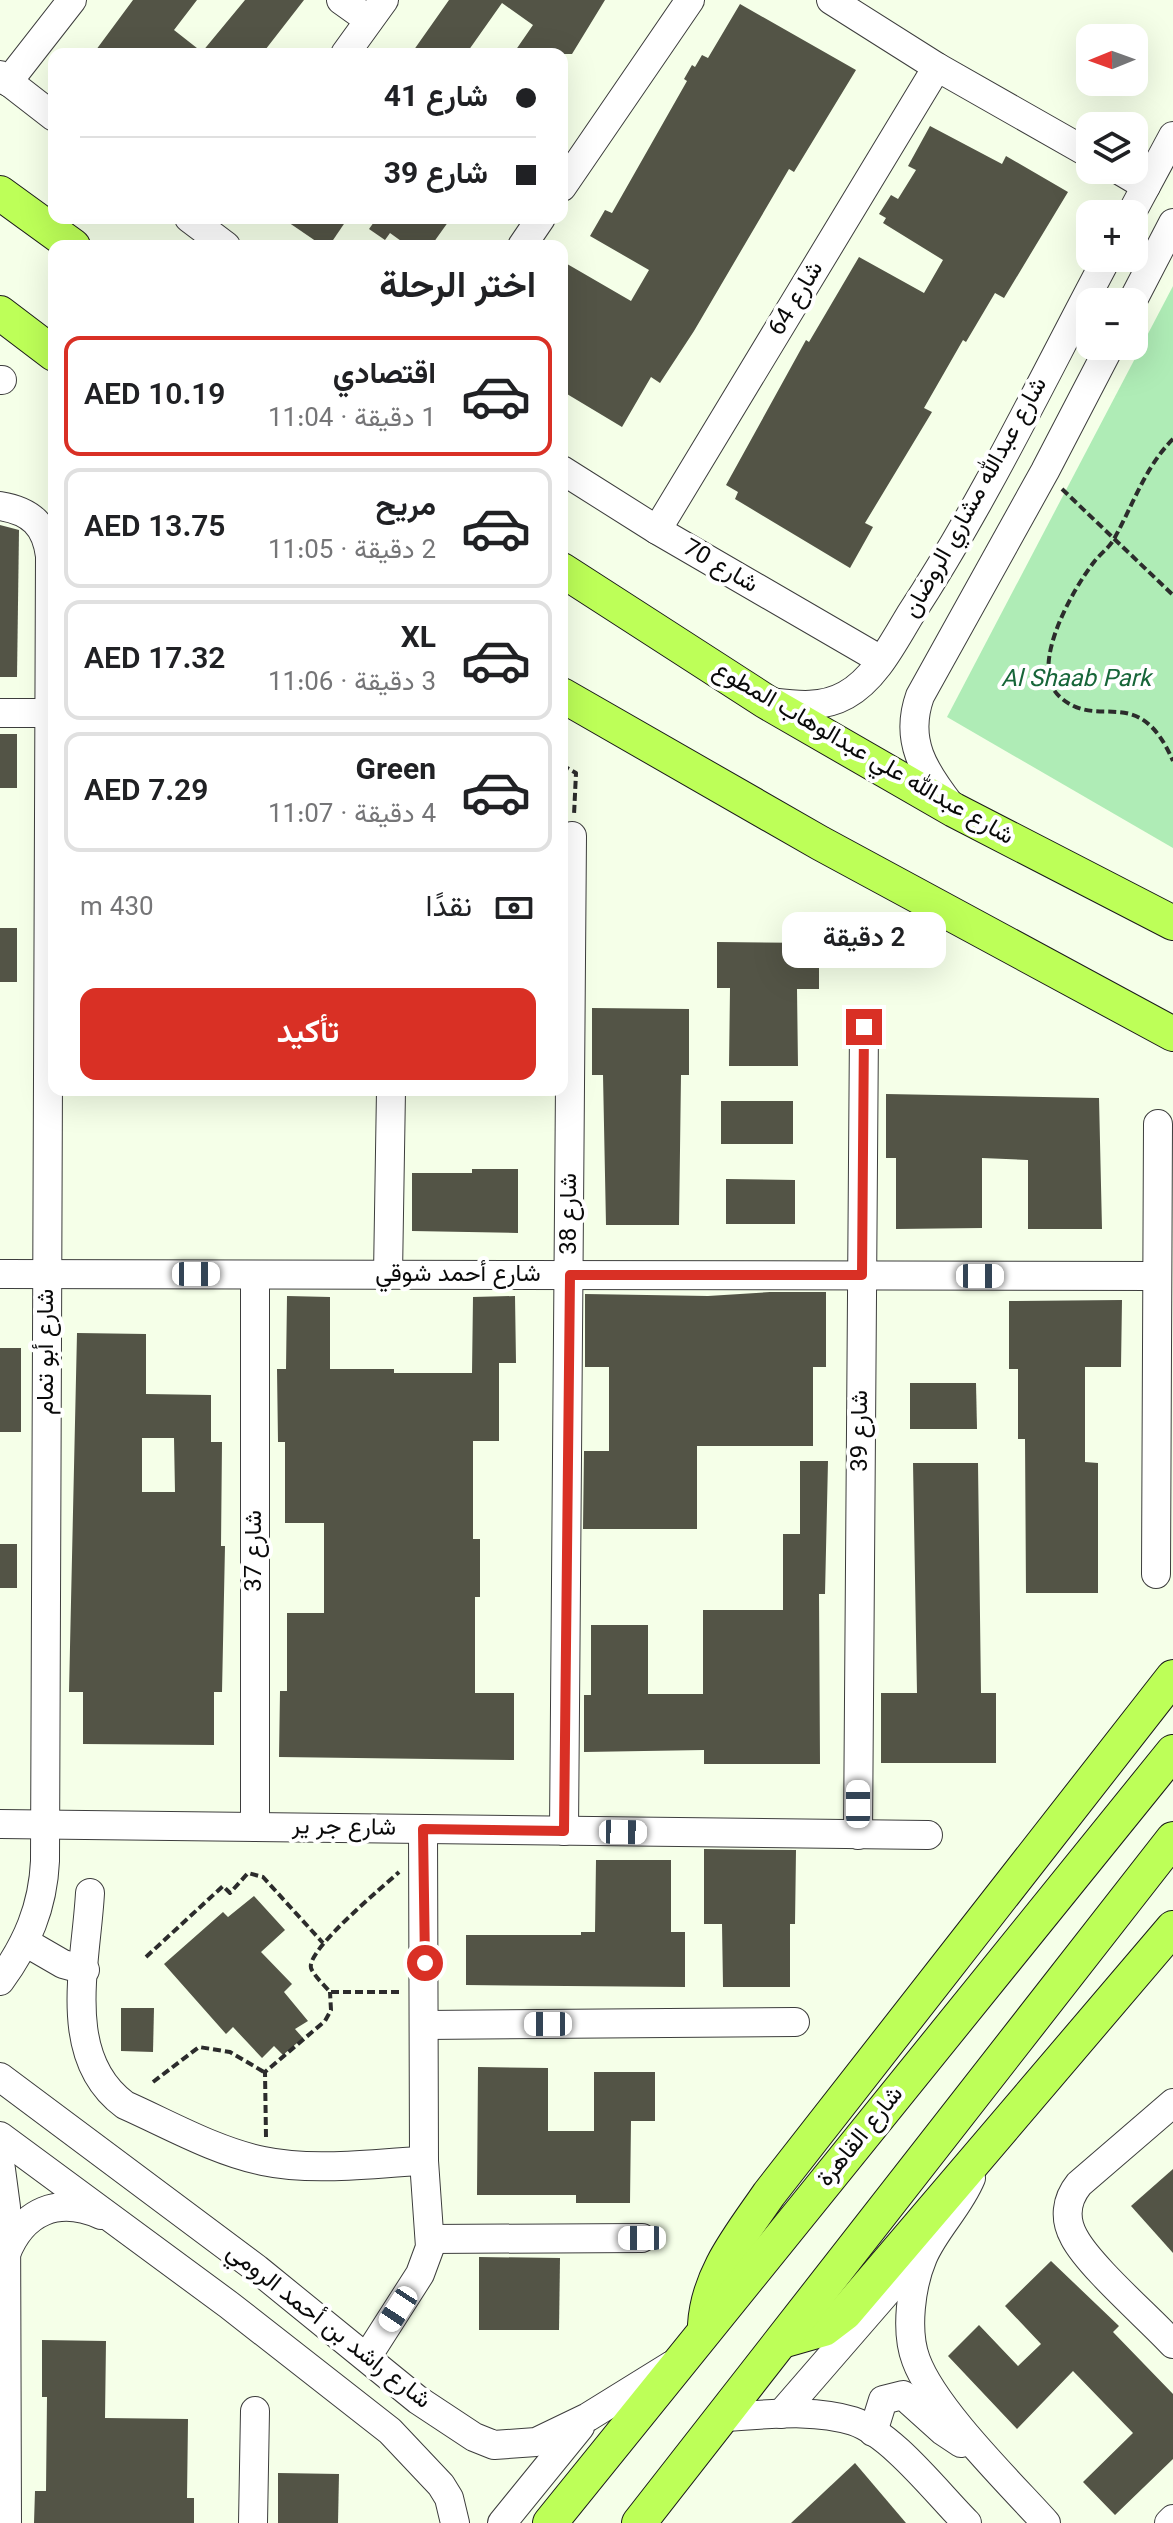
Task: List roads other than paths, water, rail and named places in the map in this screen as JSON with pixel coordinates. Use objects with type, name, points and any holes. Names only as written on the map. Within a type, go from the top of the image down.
[{"type":"main road","points":[[0,193],[65,240]]},
{"type":"main road","points":[[0,313],[48,349]]},
{"type":"main road","name":"شارع عبدالله علي عبدالوهاب المطوع","points":[[568,574],[765,701],[954,810],[1173,923]]},
{"type":"main road","points":[[568,698],[820,843],[1173,1034]]},
{"type":"main road","points":[[705,2330],[707,2300],[718,2271],[769,2194],[1173,1677]]},
{"type":"main road","name":"شارع القاهرة","points":[[550,2523],[1173,1752]]},
{"type":"main road","points":[[639,2523],[1173,1839]]},
{"type":"main road","points":[[782,2341],[824,2329],[845,2313],[977,2162],[1173,1928]]},
{"type":"street","points":[[48,112],[4,78],[72,0]]},
{"type":"street","points":[[341,0],[376,10],[349,48]]},
{"type":"street","points":[[568,178],[690,0]]},
{"type":"street","points":[[831,0],[937,67],[1076,146]]},
{"type":"street","name":"شارع 64","points":[[657,530],[937,67]]},
{"type":"street","points":[[1138,200],[1173,136]]},
{"type":"street","points":[[1139,288],[1173,223]]},
{"type":"street","points":[[201,224],[222,234]]},
{"type":"street","name":"شارع عبدالله مشاري الروضان","points":[[765,701],[814,705],[831,702],[860,686],[881,660],[942,566],[1100,272]]},
{"type":"street","name":"شارع عبدالله مشاري الروضان","points":[[954,810],[922,766],[913,724],[920,696],[1103,360]]},
{"type":"street","name":"شارع 70","points":[[568,474],[657,530],[881,660]]},
{"type":"street","name":"شارع أبو تمام","points":[[0,506],[35,519],[48,538]]},
{"type":"street","points":[[942,566],[951,589],[976,596]]},
{"type":"street","points":[[0,713],[48,713]]},
{"type":"street","name":"شارع 38","points":[[564,1831],[572,836]]},
{"type":"street","name":"شارع 39","points":[[858,1835],[864,1027]]},
{"type":"street","name":"شارع أبو تمام","points":[[0,1981],[25,1942],[41,1894],[46,1825],[49,1096]]},
{"type":"street","points":[[388,1275],[391,1096]]},
{"type":"street","points":[[1156,1574],[1158,1124]]},
{"type":"street","name":"شارع أحمد شوقي","points":[[0,1274],[1157,1276]]},
{"type":"street","name":"شارع 37","points":[[255,1275],[255,1827]]},
{"type":"street","name":"شارع جر ير","points":[[0,1824],[255,1827],[424,1840],[564,1831],[928,1835]]},
{"type":"street","points":[[367,2357],[420,2274],[428,2256],[430,2239],[424,2161],[424,1840]]},
{"type":"street","points":[[90,1893],[83,2043],[93,2072],[112,2096],[125,2105],[222,2149],[266,2162],[318,2166],[424,2161]]},
{"type":"street","points":[[25,1942],[63,1964],[85,1970]]},
{"type":"street","points":[[425,2025],[795,2022]]},
{"type":"street","name":"شارع راشد بن أحمد الرومي","points":[[0,2077],[257,2269],[418,2400],[474,2437],[494,2445],[536,2442],[588,2417],[680,2361]]},
{"type":"street","points":[[1173,2103],[1079,2184],[1069,2200],[1068,2216],[1080,2246],[1173,2344]]},
{"type":"street","name":"شارع راشد بن أحمد الرومي","points":[[0,2136],[229,2305],[390,2431],[441,2485],[449,2498],[455,2523]]},
{"type":"street","points":[[0,2162],[5,2196],[7,2523]]},
{"type":"street","points":[[781,2414],[892,2286],[923,2256],[954,2211],[977,2162]]},
{"type":"street","points":[[5,2254],[21,2224],[42,2211],[81,2209],[115,2220]]},
{"type":"street","points":[[184,2272],[198,2269],[209,2259],[213,2236]]},
{"type":"street","points":[[430,2239],[642,2238]]},
{"type":"street","points":[[923,2256],[911,2325],[914,2357],[929,2385],[977,2447],[1046,2523]]},
{"type":"street","points":[[229,2305],[233,2282],[244,2272],[257,2269]]},
{"type":"street","points":[[873,2432],[883,2400],[903,2395],[950,2437],[977,2447]]},
{"type":"street","points":[[390,2431],[409,2427],[419,2410],[418,2400]]},
{"type":"street","points":[[253,2523],[255,2411]]},
{"type":"street","points":[[724,2417],[781,2414],[838,2418],[873,2432],[967,2523]]},
{"type":"street","points":[[502,2523],[588,2417]]},
{"type":"park label","name":"Al Shaab Park","points":[[1076,680]]}]
